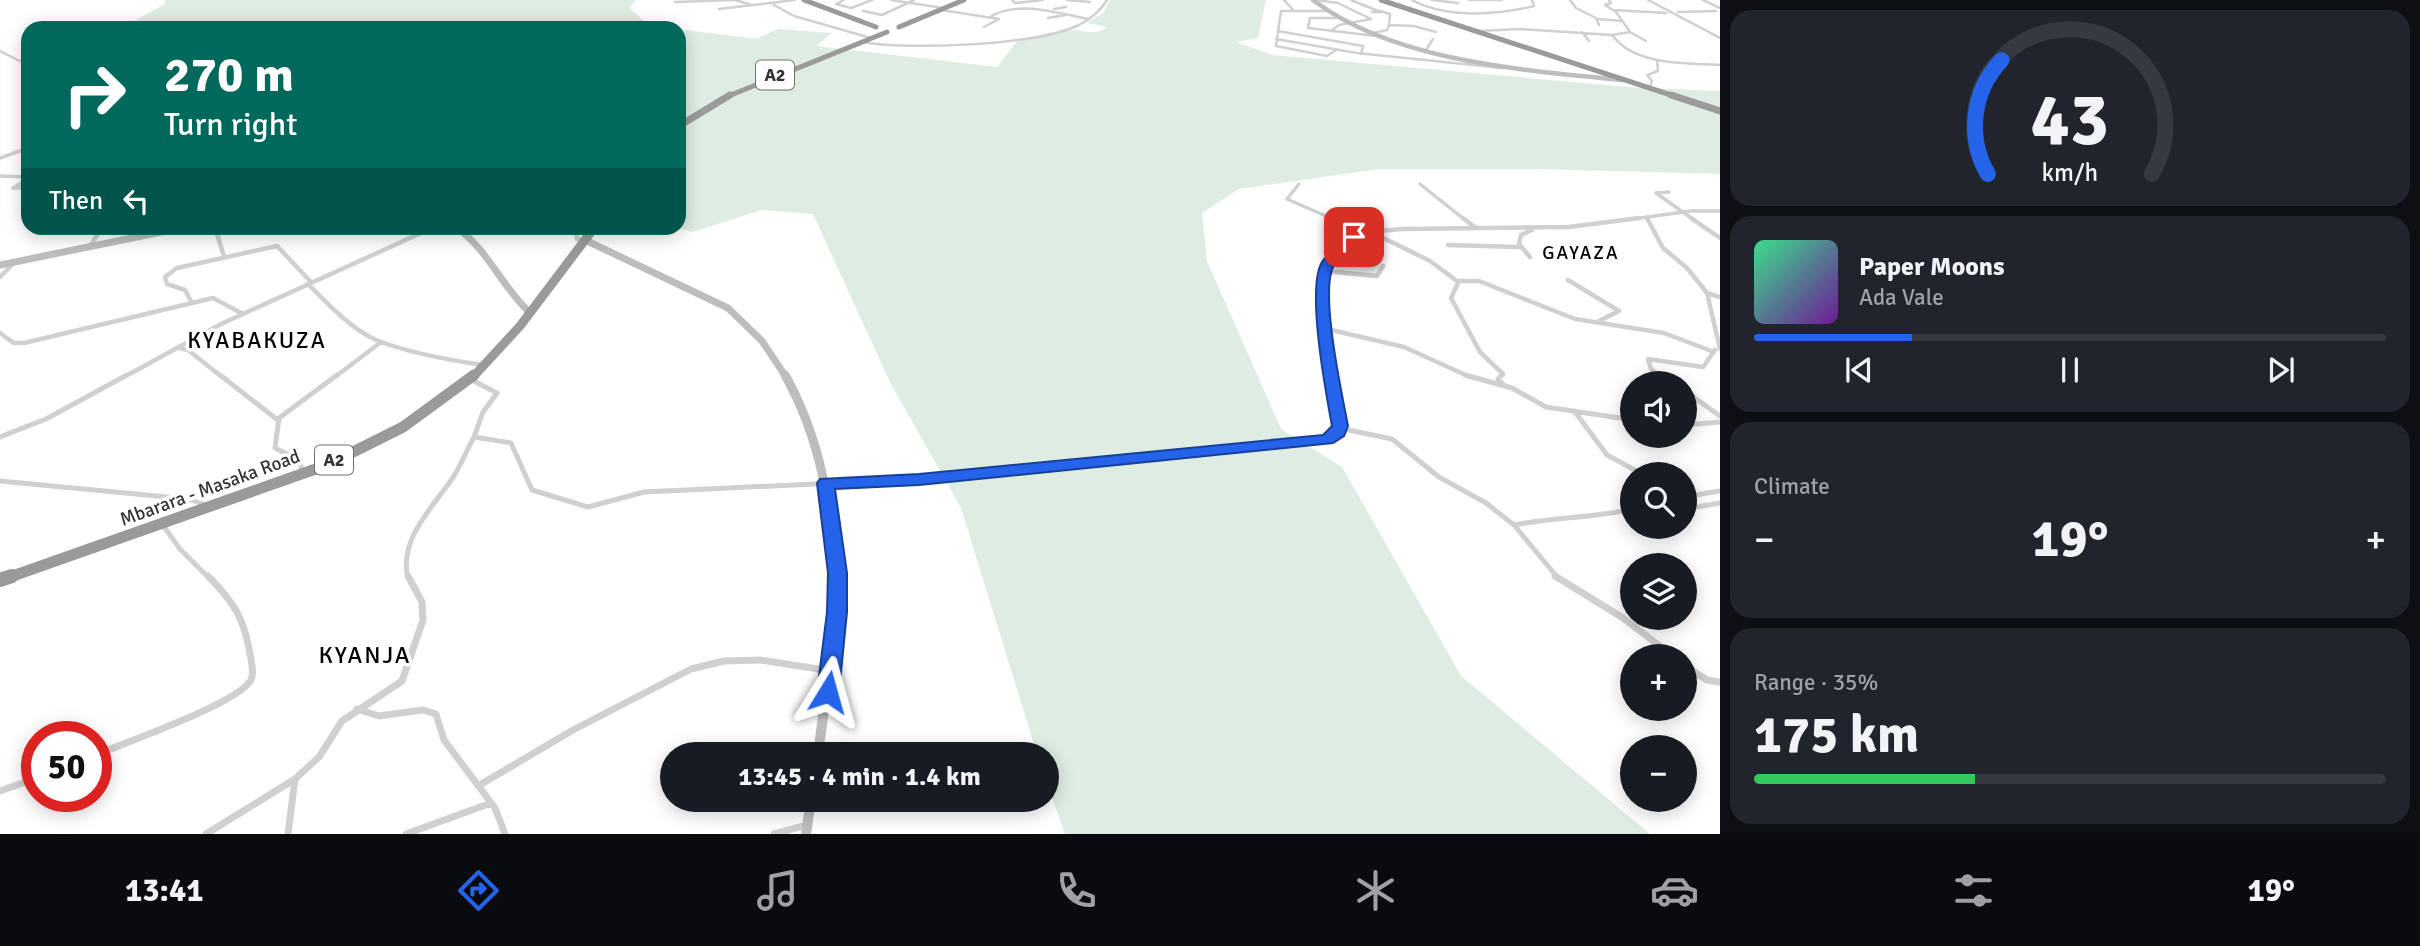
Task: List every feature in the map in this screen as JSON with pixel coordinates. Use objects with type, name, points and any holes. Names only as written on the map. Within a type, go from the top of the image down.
[{"type":"highway","points":[[804,0],[869,23],[877,31]]},
{"type":"highway","name":"A2","points":[[686,121],[715,102],[860,41],[877,31],[910,22],[964,0]]},
{"type":"highway","points":[[1381,0],[1720,111]]},
{"type":"highway","name":"A2","points":[[877,31],[898,31],[896,26]]},
{"type":"highway","name":"Mbarara - Masaka Road","points":[[0,580],[303,474],[394,430],[470,379],[528,312],[589,235]]},
{"type":"street","points":[[675,2],[734,0],[758,6]]},
{"type":"street","points":[[760,0],[794,16],[877,31]]},
{"type":"street","points":[[719,9],[773,5],[795,0]]},
{"type":"street","points":[[844,0],[836,4],[850,8],[872,0]]},
{"type":"street","points":[[891,0],[999,19],[984,27]]},
{"type":"street","points":[[863,11],[881,15],[914,0]]},
{"type":"street","points":[[1012,0],[1015,3],[1043,0]]},
{"type":"street","points":[[1067,0],[1090,2]]},
{"type":"street","points":[[860,41],[923,44],[1001,40],[1055,33],[1089,19],[1107,0]]},
{"type":"street","points":[[1284,0],[1294,11]]},
{"type":"street","points":[[1314,0],[1325,11],[1347,24],[1376,36],[1426,50],[1626,80]]},
{"type":"street","points":[[1314,0],[1338,3],[1371,20],[1338,25],[1328,39]]},
{"type":"street","points":[[1351,0],[1390,15],[1387,30],[1370,34]]},
{"type":"street","points":[[1412,0],[1425,7],[1522,11],[1536,5],[1532,0]]},
{"type":"street","points":[[1432,0],[1502,0]]},
{"type":"street","points":[[1469,0],[1477,2]]},
{"type":"street","points":[[1570,0],[1576,8],[1597,19],[1622,21]]},
{"type":"street","points":[[1609,0],[1611,3],[1605,5],[1614,10],[1630,32],[1646,41]]},
{"type":"street","points":[[1648,0],[1720,38]]},
{"type":"street","points":[[1703,0],[1719,10]]},
{"type":"street","points":[[1458,2],[1463,10]]},
{"type":"street","points":[[990,17],[1003,9],[1066,8]]},
{"type":"street","points":[[1047,10],[1089,19]]},
{"type":"street","points":[[1614,10],[1719,10]]},
{"type":"street","points":[[1325,11],[1280,12],[1277,47],[1327,56],[1336,50]]},
{"type":"street","points":[[1371,12],[1380,11]]},
{"type":"street","points":[[1048,18],[1069,14]]},
{"type":"street","points":[[1336,18],[1309,19],[1308,27],[1376,36]]},
{"type":"street","points":[[1597,19],[1599,25]]},
{"type":"street","points":[[1389,25],[1412,25],[1436,32]]},
{"type":"street","points":[[1278,31],[1364,46],[1361,54]]},
{"type":"street","points":[[1474,31],[1582,32],[1612,36],[1630,32]]},
{"type":"street","points":[[1582,32],[1589,41]]},
{"type":"street","points":[[1612,36],[1619,44],[1657,62],[1720,65]]},
{"type":"street","points":[[1276,39],[1361,54],[1510,69],[1517,65]]},
{"type":"street","points":[[1426,50],[1433,39]]},
{"type":"street","points":[[0,52],[21,61]]},
{"type":"street","points":[[1466,65],[1469,57]]},
{"type":"street","points":[[1650,87],[1652,81],[1647,75],[1658,71],[1657,62]]},
{"type":"street","points":[[0,158],[21,151]]},
{"type":"street","points":[[0,176],[21,178]]},
{"type":"street","points":[[1300,184],[1287,199],[1338,222],[1359,226],[1424,258],[1460,281],[1479,281],[1575,319],[1664,333],[1717,349]]},
{"type":"street","points":[[1420,184],[1476,228]]},
{"type":"street","points":[[1669,192],[1656,193],[1720,238]]},
{"type":"street","points":[[474,437],[511,443],[532,490],[588,507],[644,492],[919,480],[1327,440],[1338,433],[1339,428],[1322,291],[1325,271],[1346,243],[1368,232],[1608,224],[1682,212],[1720,211]]},
{"type":"street","points":[[1647,217],[1663,248],[1687,268],[1707,293],[1717,349],[1703,367]]},
{"type":"street","points":[[1520,247],[1521,235],[1535,228]]},
{"type":"street","points":[[91,245],[97,235]]},
{"type":"street","points":[[0,265],[144,235]]},
{"type":"street","points":[[217,235],[225,257]]},
{"type":"street","points":[[0,437],[47,419],[243,314],[416,235]]},
{"type":"street","points":[[466,235],[484,249],[519,304],[528,312]]},
{"type":"street","points":[[577,235],[578,239],[705,296],[742,318],[775,358],[791,384],[826,483],[837,573],[831,671],[820,742]]},
{"type":"street","points":[[1448,245],[1520,247],[1530,257]]},
{"type":"street","points":[[192,303],[185,290],[167,284],[165,280],[169,272],[280,246],[331,307],[381,342],[447,360],[483,365]]},
{"type":"street","points":[[0,278],[17,261]]},
{"type":"street","points":[[1325,271],[1377,276],[1383,266]]},
{"type":"street","points":[[1568,280],[1619,311],[1597,322]]},
{"type":"street","points":[[1460,281],[1451,298],[1480,352],[1503,373],[1498,379],[1505,386]]},
{"type":"street","points":[[1707,293],[1720,297]]},
{"type":"street","points":[[0,333],[14,343],[24,343],[213,298],[243,314]]},
{"type":"street","points":[[1327,329],[1404,347],[1478,380],[1505,386],[1541,405],[1620,418]]},
{"type":"street","points":[[188,350],[193,342]]},
{"type":"street","points":[[279,421],[285,412],[381,342]]},
{"type":"street","points":[[180,348],[188,350],[279,421],[281,428],[275,439],[275,448],[299,460],[299,469],[303,474]]},
{"type":"street","points":[[1654,371],[1648,359],[1703,367]]},
{"type":"street","points":[[1703,367],[1707,375]]},
{"type":"street","points":[[206,834],[295,779],[319,757],[342,721],[357,709],[393,689],[405,674],[423,620],[422,602],[409,581],[405,566],[411,537],[455,474],[483,412],[497,393],[496,390],[470,379]]},
{"type":"street","points":[[1697,400],[1720,416]]},
{"type":"street","points":[[1576,412],[1606,456],[1620,463]]},
{"type":"street","points":[[1697,424],[1720,422]]},
{"type":"street","points":[[1339,428],[1392,439],[1440,477],[1486,503],[1514,525],[1555,576],[1623,618],[1657,644]]},
{"type":"street","points":[[0,481],[188,499],[211,508]]},
{"type":"street","points":[[1697,495],[1720,491]]},
{"type":"street","points":[[1697,507],[1720,503]]},
{"type":"street","points":[[1514,525],[1543,519],[1591,517],[1620,511]]},
{"type":"street","points":[[112,748],[224,701],[250,682],[253,673],[246,626],[221,589],[180,550],[162,524]]},
{"type":"street","points":[[478,786],[573,730],[709,662],[725,659],[788,663],[831,671]]},
{"type":"street","points":[[1697,674],[1707,680],[1720,682]]},
{"type":"street","points":[[357,709],[379,716],[423,710],[436,714],[444,740],[491,803],[505,834]]},
{"type":"street","points":[[288,834],[295,779]]},
{"type":"street","points":[[0,791],[21,784]]},
{"type":"street","points":[[406,834],[491,803]]},
{"type":"street","points":[[774,834],[807,830],[809,812]]},
{"type":"shaded area","points":[[165,0],[636,0],[629,8],[645,21],[134,21],[165,4]]},
{"type":"shaded area","points":[[1110,0],[1266,0],[1258,38],[1236,42],[1272,55],[1628,87],[1720,91],[1720,174],[1537,169],[1380,169],[1239,189],[1202,213],[1207,261],[1281,429],[1342,467],[1461,676],[1620,809],[1620,812],[1624,812],[1650,834],[1065,834],[1057,812],[1059,742],[1033,742],[961,508],[890,382],[813,214],[761,210],[693,232],[686,230],[686,30],[756,39],[778,29],[832,33],[816,46],[997,67],[1018,40],[1061,31],[1095,32],[1107,27],[1087,23],[1103,13]]},
{"type":"district","name":"GAYAZA","points":[[1581,253]]},
{"type":"district","name":"KYABAKUZA","points":[[257,340]]},
{"type":"district","name":"KYANJA","points":[[365,655]]},
{"type":"route","points":[[828,692],[837,612],[837,573],[826,483],[919,480],[1102,460],[1307,443],[1334,437],[1340,426],[1327,351],[1327,324],[1322,291],[1328,264],[1354,237]]}]
